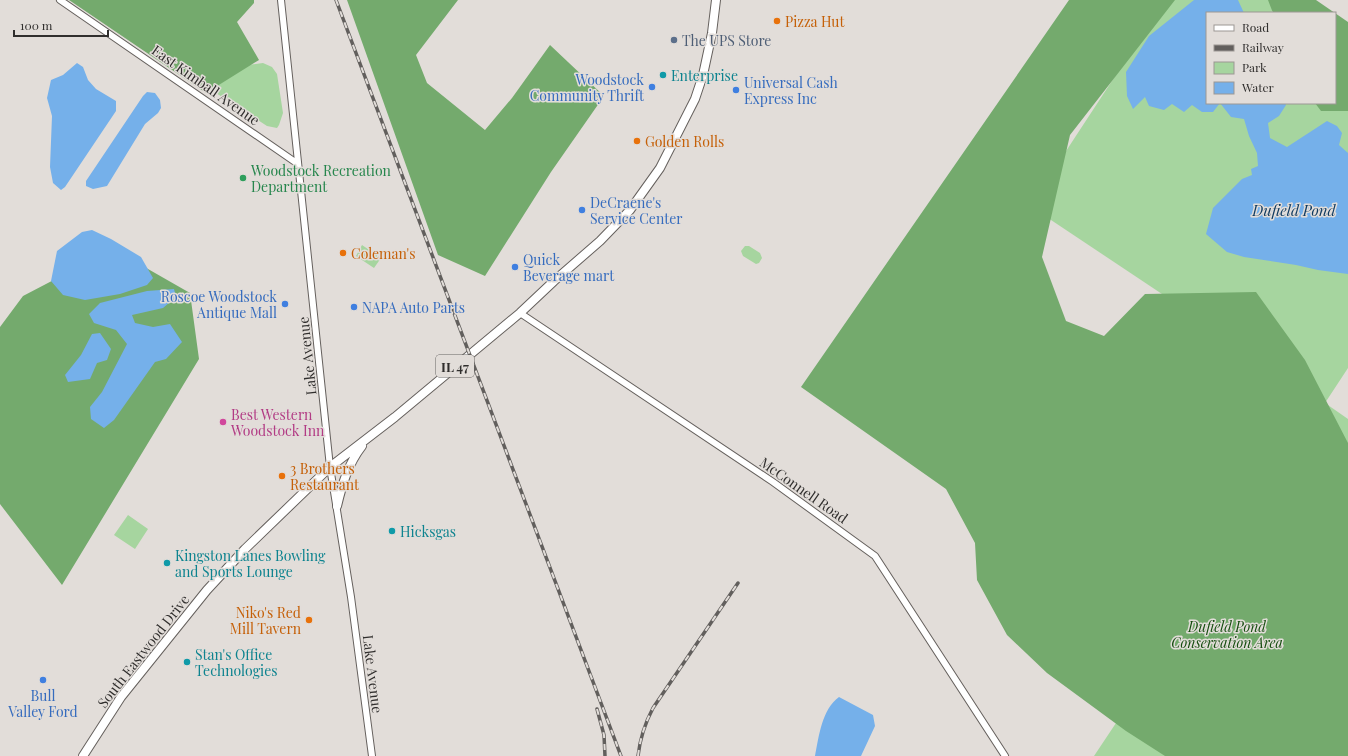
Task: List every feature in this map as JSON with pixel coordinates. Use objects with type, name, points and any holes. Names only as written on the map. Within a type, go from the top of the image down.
[{"type":"main road","name":"South Eastwood Drive","points":[[83,756],[121,697],[207,590],[245,549],[330,467],[367,439],[520,312],[600,241],[630,210],[660,168],[695,99],[703,75],[712,34],[716,0]]},
{"type":"main road","points":[[337,506],[342,485],[351,463],[367,439]]},
{"type":"street","name":"East Kimball Avenue","points":[[60,0],[298,164]]},
{"type":"street","name":"Lake Avenue","points":[[281,0],[330,467],[337,506],[372,756]]},
{"type":"street","name":"McConnell Road","points":[[520,312],[773,482],[875,556],[1005,756]]},
{"type":"green space","points":[[69,0],[254,0],[254,3],[237,22],[259,60],[206,93]]},
{"type":"green space","points":[[347,0],[458,0],[416,55],[427,83],[485,130],[512,98],[550,45],[604,96],[551,172],[485,276],[438,255]]},
{"type":"green space","points":[[1069,0],[1175,0],[1070,135],[1042,257],[1066,321],[1104,336],[1145,294],[1256,292],[1305,360],[1348,443],[1348,756],[1165,756],[1126,731],[1047,673],[1007,635],[977,580],[975,543],[946,489],[801,387]]},
{"type":"green space","name":"Dufield Pond Conservation Area","points":[[1165,0],[1279,0],[1272,12],[1206,12],[1206,104],[1336,104],[1336,102],[1348,89],[1348,368],[1325,403],[1348,419],[1348,756],[1094,756],[1118,720],[1258,358],[1030,206]]},
{"type":"green space","points":[[1268,0],[1316,0],[1334,12],[1273,12]]},
{"type":"green space","points":[[1336,14],[1348,22],[1348,111],[1321,111],[1316,104],[1336,104]]},
{"type":"green space","points":[[263,63],[272,67],[277,74],[283,113],[277,128],[267,126],[199,82],[247,65]]},
{"type":"green space","points":[[362,245],[381,258],[374,268],[356,256]]},
{"type":"green space","points":[[745,246],[749,246],[760,253],[762,258],[759,263],[756,264],[743,256],[741,251]]},
{"type":"green space","points":[[113,249],[190,293],[199,359],[62,585],[0,504],[0,327],[23,296]]},
{"type":"green space","points":[[128,515],[148,529],[135,549],[114,535]]},
{"type":"water","points":[[1194,0],[1238,0],[1244,12],[1206,12],[1206,104],[1219,104],[1213,112],[1202,112],[1192,105],[1184,112],[1172,104],[1164,110],[1149,106],[1145,97],[1133,109],[1127,96],[1126,72],[1149,36]]},
{"type":"water","points":[[77,63],[83,67],[88,80],[96,89],[116,101],[116,111],[65,187],[61,190],[53,183],[50,167],[52,116],[47,98],[51,80],[63,75]]},
{"type":"water","points":[[147,92],[155,93],[160,100],[161,108],[158,113],[145,124],[107,186],[93,189],[86,186],[86,181]]},
{"type":"water","name":"Dufield Pond","points":[[1221,104],[1286,104],[1279,116],[1268,123],[1270,138],[1287,147],[1327,121],[1337,126],[1342,133],[1339,145],[1348,153],[1348,274],[1244,257],[1227,252],[1206,234],[1213,208],[1242,179],[1252,175],[1251,169],[1258,166],[1257,153],[1249,136],[1244,119],[1231,117]]},
{"type":"water","points":[[92,230],[111,239],[141,257],[153,278],[147,285],[120,294],[85,300],[63,295],[51,281],[57,251],[82,232]]},
{"type":"water","points":[[174,289],[176,297],[163,308],[132,315],[135,323],[153,327],[170,324],[182,342],[166,359],[155,362],[114,420],[104,428],[91,419],[90,407],[102,392],[127,344],[116,330],[94,323],[89,314],[100,303],[147,291]]},
{"type":"water","points":[[100,333],[111,349],[107,360],[97,363],[90,379],[68,382],[65,375],[81,355],[92,334]]},
{"type":"water","points":[[839,697],[873,715],[875,726],[861,756],[815,756],[825,716],[833,702]]},
{"type":"railway","points":[[336,0],[621,756]]},
{"type":"railway","points":[[638,756],[643,731],[653,708],[738,583]]},
{"type":"railway","points":[[597,709],[604,735],[605,756]]},
{"type":"place","name":"Pizza Hut","points":[[777,21]]},
{"type":"place","name":"The UPS Store","points":[[674,40]]},
{"type":"place","name":"Enterprise","points":[[663,75]]},
{"type":"place","name":"Woodstock Community Thrift","points":[[652,87]]},
{"type":"place","name":"Universal Cash Express Inc","points":[[736,90]]},
{"type":"place","name":"Golden Rolls","points":[[637,141]]},
{"type":"place","name":"Woodstock Recreation Department","points":[[243,178]]},
{"type":"place","name":"DeCraene's Service Center","points":[[582,210]]},
{"type":"place","name":"Coleman's","points":[[343,253]]},
{"type":"place","name":"Quick Beverage mart","points":[[515,267]]},
{"type":"place","name":"Roscoe Woodstock Antique Mall","points":[[285,304]]},
{"type":"place","name":"NAPA Auto Parts","points":[[354,307]]},
{"type":"place","name":"Best Western Woodstock Inn","points":[[223,422]]},
{"type":"place","name":"3 Brothers Restaurant","points":[[282,476]]},
{"type":"place","name":"Hicksgas","points":[[392,531]]},
{"type":"place","name":"Kingston Lanes Bowling and Sports Lounge","points":[[167,563]]},
{"type":"place","name":"Niko's Red Mill Tavern","points":[[309,620]]},
{"type":"place","name":"Stan's Office Technologies","points":[[187,662]]},
{"type":"place","name":"Bull Valley Ford","points":[[43,680]]}]
